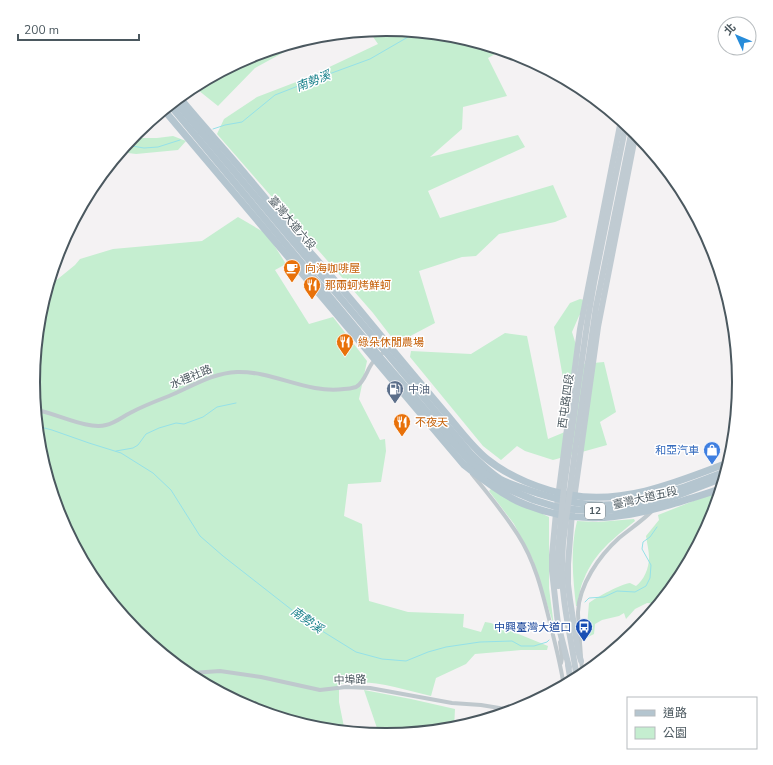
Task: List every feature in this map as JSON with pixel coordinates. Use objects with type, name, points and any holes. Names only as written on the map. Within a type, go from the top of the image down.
[{"type":"main road","name":"臺灣大道六段","points":[[183,102],[342,288],[470,453],[486,468]]},
{"type":"main road","name":"臺灣大道六段","points":[[178,106],[388,349],[487,459]]},
{"type":"main road","name":"臺灣大道六段","points":[[174,110],[377,358]]},
{"type":"main road","name":"臺灣大道六段","points":[[168,114],[468,464]]},
{"type":"main road","name":"臺灣大道五段","points":[[487,459],[518,478],[537,486],[557,503]]},
{"type":"main road","name":"臺灣大道五段","points":[[468,464],[508,489],[534,500],[602,511],[624,509],[668,499],[719,479]]},
{"type":"main road","name":"臺灣大道五段","points":[[573,506],[586,498],[630,494],[663,487],[723,465]]},
{"type":"main road","name":"臺灣大道五段","points":[[486,468],[500,479],[535,492],[557,503],[573,506],[586,504],[605,505],[631,502],[721,473]]},
{"type":"main road","name":"臺灣大道五段","points":[[573,506],[593,518],[616,517],[654,510],[716,490]]},
{"type":"street","name":"西屯路四段","points":[[569,668],[558,624],[552,571],[552,555],[557,503],[584,310],[621,127]]},
{"type":"street","name":"西屯路四段","points":[[570,677],[558,594],[560,562],[588,318],[625,131]]},
{"type":"street","name":"西屯路四段","points":[[572,450],[596,308],[631,136]]},
{"type":"street","name":"西屯路四段","points":[[581,661],[578,651],[568,584],[568,564],[573,506],[598,327],[634,140]]},
{"type":"street","points":[[577,355],[588,318]]},
{"type":"street","points":[[588,356],[598,327]]},
{"type":"street","name":"水裡社路","points":[[42,411],[82,424],[106,426],[149,404],[217,375],[238,372],[254,373],[274,377],[308,387],[322,389],[356,387],[364,378],[377,358],[388,349]]},
{"type":"street","points":[[468,464],[519,536],[534,566],[561,665],[563,681]]},
{"type":"street","points":[[654,510],[668,499]]},
{"type":"street","name":"西屯路四段","points":[[582,669],[578,611],[582,594],[591,573],[598,560],[619,538],[654,510]]},
{"type":"street","name":"西屯路四段","points":[[560,562],[567,624],[576,673]]},
{"type":"street","points":[[558,624],[562,658],[561,665]]},
{"type":"street","name":"中埠路","points":[[197,673],[220,671],[274,680],[320,690],[346,687],[370,688],[445,702],[504,709]]},
{"type":"green space","points":[[373,37],[409,37],[454,43],[496,53],[488,58],[507,96],[463,107],[462,129],[430,157],[518,135],[525,147],[428,191],[440,218],[553,185],[567,217],[555,222],[499,234],[476,256],[462,257],[419,271],[435,323],[399,342],[393,339],[373,313],[217,134],[224,119],[257,97],[304,79],[378,44]]},
{"type":"green space","points":[[286,51],[255,68],[218,106],[199,91],[213,82],[254,62]]},
{"type":"green space","points":[[173,136],[186,141],[178,150],[136,154],[127,153],[140,138]]},
{"type":"green space","points":[[238,217],[267,234],[286,264],[275,270],[309,324],[333,317],[367,361],[359,399],[380,440],[385,439],[386,451],[381,482],[348,484],[344,516],[362,524],[369,601],[408,612],[464,614],[463,627],[481,632],[485,622],[491,623],[548,646],[547,650],[521,650],[475,654],[466,664],[436,678],[431,696],[374,683],[362,682],[339,684],[339,702],[344,726],[341,726],[275,711],[254,703],[213,683],[194,671],[158,643],[141,628],[126,611],[98,575],[86,556],[66,515],[52,472],[43,428],[40,382],[43,337],[47,315],[55,281],[80,259],[113,249],[202,241]]},
{"type":"green space","points":[[580,299],[589,301],[579,316],[572,332],[582,364],[604,362],[616,412],[600,422],[607,445],[553,460],[525,451],[517,446],[501,460],[483,446],[410,357],[411,351],[471,354],[505,333],[527,336],[548,439],[572,429],[554,327],[570,303]]},
{"type":"green space","points":[[491,489],[549,517],[549,588],[554,626],[533,560],[514,524],[489,491]]},
{"type":"green space","points":[[715,492],[707,515],[687,556],[675,575],[653,603],[647,603],[635,609],[626,619],[624,613],[619,616],[602,620],[595,624],[594,634],[586,638],[589,603],[621,585],[630,583],[636,586],[644,577],[649,562],[646,536],[659,520],[658,515]]},
{"type":"green space","points":[[634,519],[635,521],[605,547],[588,569],[576,606],[573,574],[573,542],[577,521],[598,522]]},
{"type":"green space","points":[[364,690],[455,709],[454,722],[409,728],[375,728],[377,728]]},
{"type":"waterway","name":"南勢溪","points":[[213,129],[242,122],[275,95],[370,59],[408,37]]},
{"type":"waterway","name":"南勢溪","points":[[133,146],[144,148],[158,147],[180,140]]},
{"type":"waterway","name":"南勢溪","points":[[116,451],[133,448],[138,445],[146,434],[159,428],[176,423],[184,424],[203,417],[217,407],[236,403]]},
{"type":"waterway","name":"南勢溪","points":[[43,428],[121,453],[153,473],[171,490],[200,536],[223,556],[306,621],[356,652],[382,659],[406,661],[428,652],[446,647],[480,642],[512,641],[521,646],[534,646],[549,640]]},
{"type":"waterway","name":"南勢溪","points":[[585,602],[589,598],[604,597],[617,591],[635,592],[646,586],[650,578],[651,565],[642,549],[643,542],[650,537],[657,527]]},
{"type":"place","name":"向海咖啡屋","points":[[292,283]]},
{"type":"place","name":"那兩蚵烤鮮蚵","points":[[312,300]]},
{"type":"place","name":"綠朵休閒農場","points":[[345,357]]},
{"type":"place","name":"中油","points":[[395,404]]},
{"type":"place","name":"不夜天","points":[[402,437]]},
{"type":"place","name":"和亞汽車","points":[[712,465]]},
{"type":"place","name":"中興臺灣大道口","points":[[584,642]]}]
